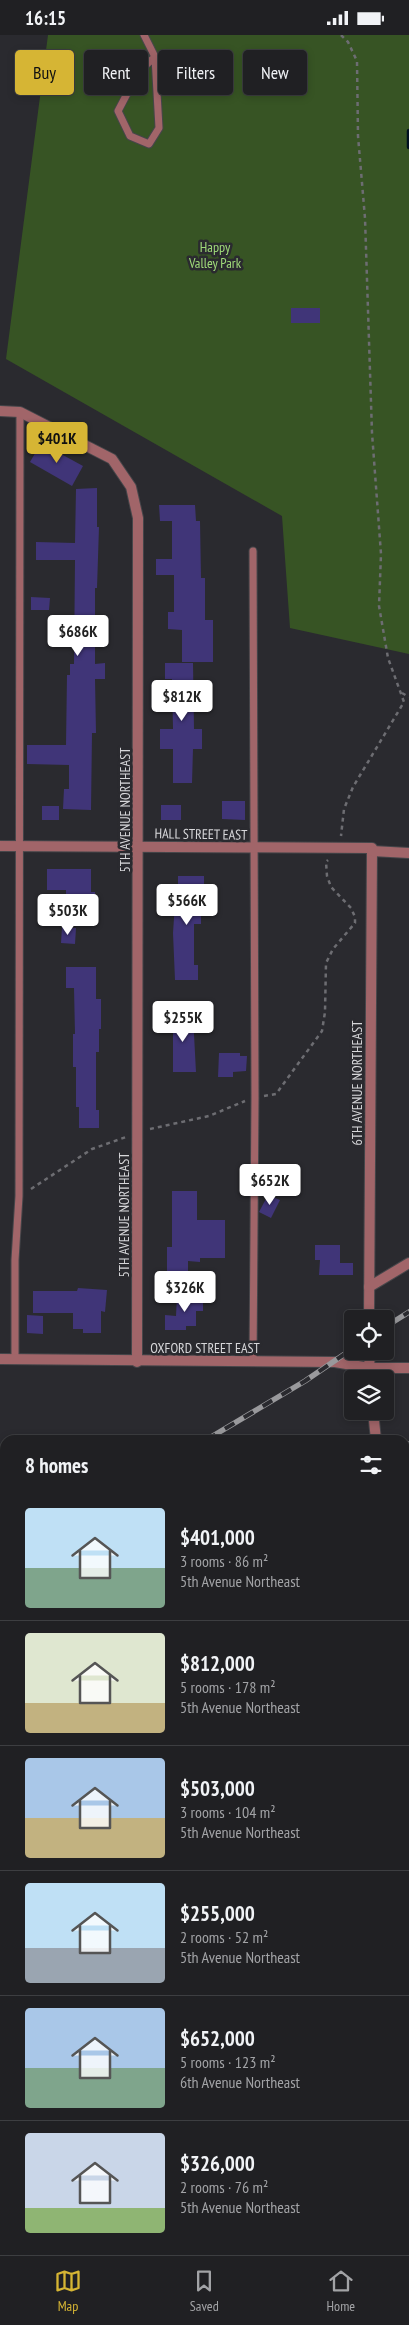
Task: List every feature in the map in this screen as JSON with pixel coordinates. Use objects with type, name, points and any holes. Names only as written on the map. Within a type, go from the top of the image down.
[{"type":"street","points":[[0,411],[20,411]]},
{"type":"street","name":"5TH AVENUE NORTHEAST","points":[[20,411],[112,459],[131,487],[138,518],[137,1362]]},
{"type":"street","name":"HALL STREET EAST","points":[[0,846],[372,849],[409,853]]},
{"type":"street","name":"6TH AVENUE NORTHEAST","points":[[369,1310],[372,849]]},
{"type":"street","points":[[370,1287],[409,1263]]},
{"type":"street","name":"OXFORD STREET EAST","points":[[0,1359],[137,1362],[335,1362],[360,1370]]},
{"type":"street","name":"OXFORD STREET EAST","points":[[393,1370],[409,1368]]},
{"type":"street","points":[[374,1420],[375,1435]]},
{"type":"lane","points":[[144,35],[155,57],[159,128],[149,144],[130,136],[118,111],[139,71],[155,57]]},
{"type":"lane","points":[[15,1359],[15,1260],[18,1196],[20,411]]},
{"type":"lane","points":[[253,551],[255,1097],[253,1362]]},
{"type":"path","points":[[18,1196],[53,1176],[92,1149],[112,1141],[121,1140],[138,1131],[192,1121],[255,1097],[276,1094],[322,1031],[325,1012],[326,963],[333,949],[355,923],[355,917],[351,908],[332,887],[327,876],[326,862],[338,849],[343,828],[344,809],[353,787],[404,702],[388,658],[379,606],[381,554],[372,433],[365,218],[358,136],[357,61],[348,42],[341,35]]},
{"type":"path","points":[[402,693],[409,697]]},
{"type":"green space","name":"Happy Valley Park","points":[[48,35],[409,35],[409,654],[290,628],[282,516],[6,359],[40,95],[74,95],[74,50],[46,50]]},
{"type":"building","points":[[291,308],[320,308],[320,323],[291,323]]},
{"type":"building","points":[[41,443],[83,466],[72,486],[30,462]]},
{"type":"building","points":[[97,488],[97,527],[99,527],[97,588],[95,588],[95,664],[105,663],[105,679],[95,679],[96,733],[92,733],[91,810],[63,809],[64,789],[69,789],[69,765],[27,764],[27,745],[66,745],[67,675],[70,675],[70,664],[74,664],[75,560],[36,560],[36,542],[75,543],[76,489]]},
{"type":"building","points":[[159,505],[195,505],[196,521],[200,521],[201,578],[205,578],[205,620],[213,620],[213,662],[182,662],[182,630],[168,629],[168,612],[174,612],[174,575],[156,575],[156,559],[172,559],[172,521],[160,521]]},
{"type":"building","points":[[31,597],[50,598],[49,610],[31,610]]},
{"type":"building","points":[[165,663],[193,663],[194,729],[202,729],[202,749],[193,749],[192,783],[173,783],[173,749],[160,749],[160,729],[173,729],[172,679],[165,679]]},
{"type":"building","points":[[222,801],[245,801],[245,820],[222,819]]},
{"type":"building","points":[[161,805],[181,805],[181,820],[161,820]]},
{"type":"building","points":[[42,806],[59,806],[59,820],[42,820]]},
{"type":"building","points":[[47,869],[91,869],[91,892],[95,892],[95,910],[66,910],[66,890],[47,890]]},
{"type":"building","points":[[178,876],[204,876],[204,897],[201,897],[201,924],[194,924],[194,965],[198,965],[198,980],[175,980],[173,933],[175,903],[178,903]]},
{"type":"building","points":[[62,927],[76,928],[75,944],[61,943]]},
{"type":"building","points":[[66,967],[96,967],[96,999],[101,999],[99,1052],[96,1052],[96,1110],[99,1110],[99,1128],[79,1128],[79,1107],[76,1107],[76,1067],[73,1067],[73,1034],[75,1034],[74,988],[66,988]]},
{"type":"building","points":[[168,1015],[193,1015],[196,1072],[173,1072],[173,1028],[168,1029]]},
{"type":"building","points":[[219,1053],[240,1053],[240,1056],[247,1056],[246,1071],[233,1072],[233,1077],[218,1077]]},
{"type":"building","points":[[172,1191],[197,1191],[197,1220],[225,1220],[225,1258],[200,1258],[200,1262],[188,1261],[188,1272],[167,1271],[167,1247],[172,1247]]},
{"type":"building","points":[[268,1195],[280,1200],[271,1218],[259,1212]]},
{"type":"building","points":[[315,1245],[340,1245],[340,1263],[353,1263],[353,1275],[319,1275],[320,1260],[315,1260]]},
{"type":"building","points":[[78,1288],[107,1290],[105,1312],[101,1311],[101,1333],[83,1333],[83,1329],[73,1329],[73,1313],[33,1313],[33,1291],[77,1291]]},
{"type":"building","points":[[177,1296],[203,1297],[203,1311],[196,1311],[196,1326],[186,1326],[186,1330],[165,1330],[165,1315],[176,1316]]},
{"type":"building","points":[[27,1315],[43,1316],[43,1334],[27,1333]]},
{"type":"waterway","points":[[409,131],[409,147]]},
{"type":"railway","points":[[394,1321],[409,1312]]},
{"type":"railway","points":[[214,1435],[305,1381],[344,1354]]}]
